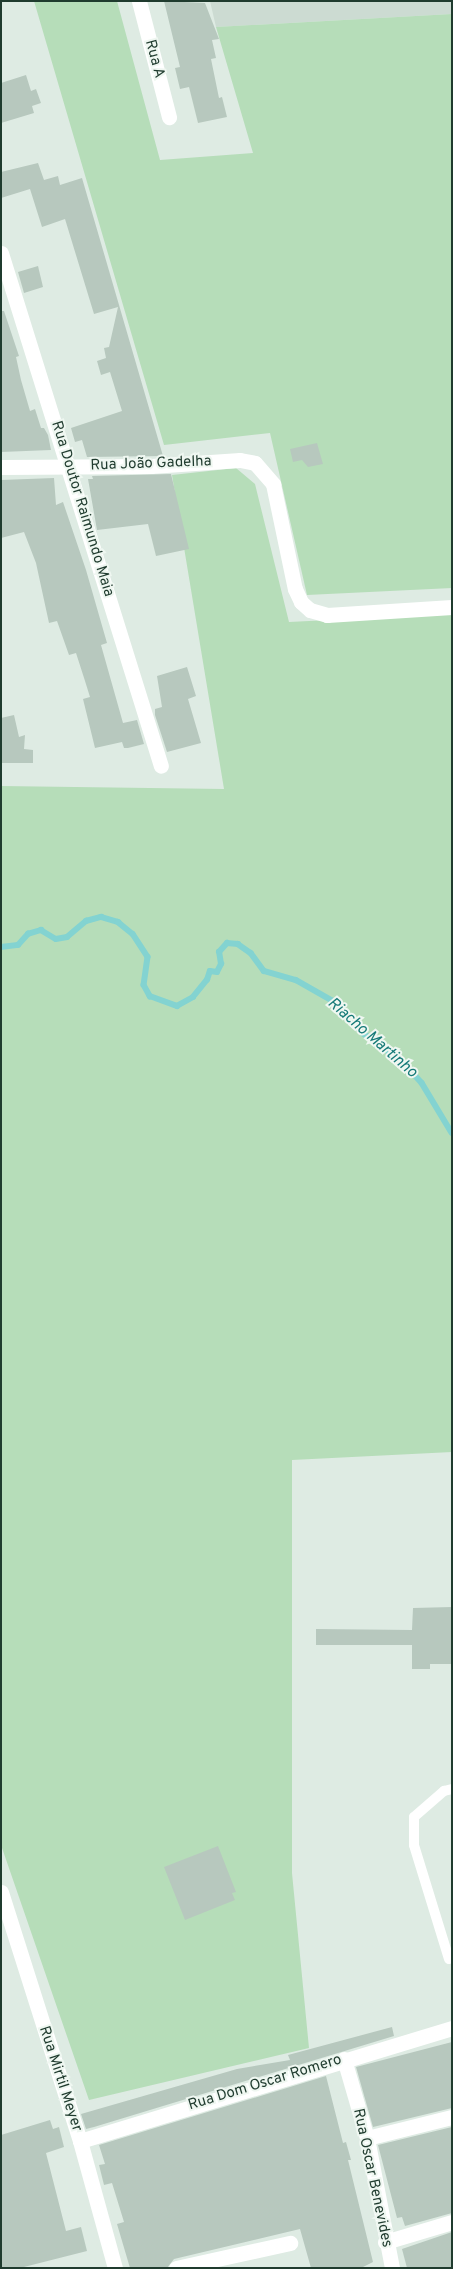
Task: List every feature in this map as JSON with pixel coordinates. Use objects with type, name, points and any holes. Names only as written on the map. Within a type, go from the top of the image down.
[{"type":"street","name":"Rua A","points":[[139,1],[169,116]]},
{"type":"street","name":"Rua Doutor Raimundo Maia","points":[[1,253],[70,467],[161,766]]},
{"type":"street","name":"Rua João Gadelha","points":[[1,467],[70,467],[240,460],[255,464],[273,484],[295,589],[301,602],[310,610],[327,615],[452,607]]},
{"type":"street","name":"Rua Mirtil Meyer","points":[[1,1892],[80,2141],[115,2268]]},
{"type":"street","name":"Rua Dom Oscar Romero","points":[[80,2141],[344,2059],[452,2028]]},
{"type":"street","name":"Rua Oscar Benevides","points":[[344,2059],[367,2138],[385,2242],[392,2268]]},
{"type":"street","points":[[367,2138],[452,2117]]},
{"type":"street","points":[[385,2242],[452,2222]]},
{"type":"street","points":[[176,2268],[290,2243]]},
{"type":"lane","points":[[449,1959],[414,1845],[414,1817],[444,1791],[452,1789]]},
{"type":"shaded area","points":[[210,1],[452,1],[452,14],[216,27]]},
{"type":"green space","points":[[34,1],[117,1],[160,160],[253,153],[216,27],[452,14],[452,588],[307,595],[270,433],[164,445]]},
{"type":"green space","points":[[236,468],[255,484],[289,622],[452,614],[452,1452],[292,1460],[292,1873],[309,2048],[89,2100],[1,1845],[1,786],[224,789],[172,475]]},
{"type":"building","points":[[164,1],[205,3],[219,39],[212,40],[216,58],[211,59],[219,98],[222,97],[227,117],[198,123],[189,87],[180,89],[175,68],[180,67]]},
{"type":"building","points":[[26,75],[31,91],[36,89],[41,103],[32,106],[34,113],[1,123],[1,83]]},
{"type":"building","points":[[38,163],[44,180],[58,176],[60,185],[82,178],[163,456],[87,457],[82,440],[75,442],[71,428],[122,411],[110,372],[101,375],[97,361],[106,358],[104,348],[109,347],[118,307],[94,314],[65,219],[42,227],[30,189],[1,198],[1,172]]},
{"type":"building","points":[[38,266],[43,287],[24,293],[18,272]]},
{"type":"building","points":[[1,311],[4,311],[19,356],[16,357],[30,411],[35,409],[41,428],[44,428],[48,435],[51,450],[1,452]]},
{"type":"building","points":[[317,443],[323,464],[308,467],[302,460],[293,462],[290,449]]},
{"type":"building","points":[[171,474],[189,549],[156,556],[148,524],[97,530],[88,479],[93,479],[92,476]]},
{"type":"building","points":[[54,478],[56,505],[63,502],[86,570],[107,643],[101,645],[123,723],[137,720],[144,744],[124,748],[122,742],[95,748],[83,699],[90,697],[76,653],[69,655],[57,621],[49,623],[36,563],[24,532],[1,538],[1,480]]},
{"type":"building","points":[[187,667],[196,696],[188,699],[201,743],[167,752],[155,715],[155,709],[162,707],[157,676]]},
{"type":"building","points":[[14,715],[19,737],[25,735],[24,749],[33,750],[33,763],[1,763],[1,718]]},
{"type":"building","points":[[452,1607],[451,1664],[430,1664],[430,1669],[412,1669],[412,1645],[316,1645],[316,1629],[412,1630],[413,1608]]},
{"type":"building","points":[[218,1846],[236,1892],[232,1893],[235,1900],[185,1920],[164,1867]]},
{"type":"building","points":[[392,2027],[394,2036],[94,2127],[86,2129],[81,2114],[237,2069],[290,2060],[288,2055]]},
{"type":"building","points":[[452,2042],[452,2108],[373,2127],[356,2067]]},
{"type":"building","points":[[326,2076],[343,2143],[346,2142],[351,2160],[348,2160],[373,2262],[361,2268],[311,2268],[300,2229],[174,2259],[167,2268],[130,2268],[117,2224],[124,2222],[112,2183],[104,2185],[99,2165],[105,2164],[99,2145]]},
{"type":"building","points":[[50,2120],[53,2129],[59,2127],[64,2147],[46,2153],[66,2231],[81,2227],[87,2251],[20,2268],[1,2268],[1,2135]]},
{"type":"building","points":[[452,2127],[452,2213],[405,2226],[402,2217],[397,2218],[378,2145]]},
{"type":"building","points":[[452,2232],[452,2268],[407,2268],[402,2249]]},
{"type":"waterway","name":"Riacho Martinho","points":[[1,947],[18,945],[28,934],[41,930],[56,939],[67,937],[86,921],[101,917],[118,922],[133,934],[148,957],[144,985],[150,996],[177,1006],[193,997],[207,980],[210,971],[217,972],[221,964],[219,952],[227,943],[238,944],[251,953],[264,971],[296,980],[333,1001],[363,1033],[403,1062],[422,1083],[452,1133]]}]
